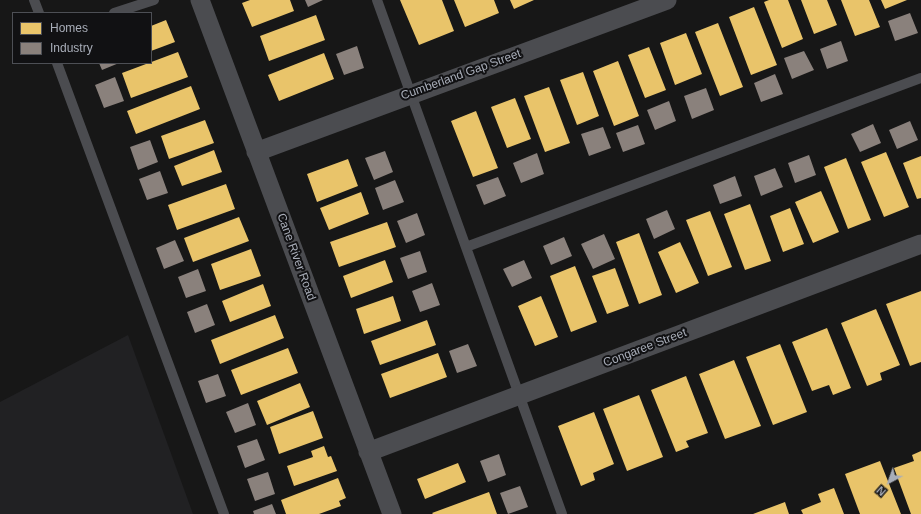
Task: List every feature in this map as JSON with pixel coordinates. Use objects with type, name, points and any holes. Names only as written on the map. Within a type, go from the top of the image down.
[{"type":"street","name":"Cane River Road","points":[[200,0],[392,514]]},
{"type":"street","name":"Cumberland Gap Street","points":[[256,152],[667,0]]},
{"type":"street","name":"Congaree Street","points":[[368,452],[921,244]]},
{"type":"lane","points":[[34,0],[39,12]]},
{"type":"lane","points":[[117,12],[154,0]]},
{"type":"lane","points":[[377,0],[562,514]]},
{"type":"lane","points":[[57,64],[224,514]]},
{"type":"lane","points":[[466,247],[921,78]]},
{"type":"shaded area","points":[[128,335],[193,514],[0,514],[0,402]]},
{"type":"building: Homes","points":[[250,0],[290,0],[294,11],[252,27],[242,3]]},
{"type":"building: Homes","points":[[400,0],[442,0],[454,31],[419,45]]},
{"type":"building: Homes","points":[[454,0],[494,0],[499,13],[465,27]]},
{"type":"building: Homes","points":[[510,0],[534,0],[514,9]]},
{"type":"building: Homes","points":[[769,0],[788,0],[803,39],[782,48],[764,2]]},
{"type":"building: Homes","points":[[801,0],[827,0],[837,25],[814,34]]},
{"type":"building: Homes","points":[[841,0],[869,0],[880,27],[855,36]]},
{"type":"building: Homes","points":[[881,0],[907,0],[885,9]]},
{"type":"building: Homes","points":[[754,7],[777,65],[751,75],[729,17]]},
{"type":"building: Homes","points":[[316,15],[325,40],[269,61],[260,36]]},
{"type":"building: Homes","points":[[166,20],[175,42],[152,51],[152,26]]},
{"type":"building: Homes","points":[[718,23],[743,87],[720,96],[695,32]]},
{"type":"building: Homes","points":[[686,33],[702,74],[675,85],[660,43]]},
{"type":"building: Homes","points":[[649,47],[666,90],[645,98],[628,55]]},
{"type":"building: Homes","points":[[178,52],[188,77],[131,98],[122,73],[146,64],[152,64],[152,62]]},
{"type":"building: Homes","points":[[324,53],[334,79],[279,101],[268,75]]},
{"type":"building: Homes","points":[[618,61],[639,116],[614,126],[593,71]]},
{"type":"building: Homes","points":[[583,72],[599,116],[577,125],[560,80]]},
{"type":"building: Homes","points":[[191,86],[200,109],[136,134],[127,111]]},
{"type":"building: Homes","points":[[549,87],[570,143],[545,152],[524,96]]},
{"type":"building: Homes","points":[[515,98],[531,139],[507,148],[491,107]]},
{"type":"building: Homes","points":[[476,111],[498,168],[473,177],[451,121]]},
{"type":"building: Homes","points":[[205,120],[214,143],[169,159],[161,136]]},
{"type":"building: Homes","points":[[214,150],[222,172],[182,186],[174,166]]},
{"type":"building: Homes","points":[[886,152],[909,207],[884,217],[861,162]]},
{"type":"building: Homes","points":[[921,156],[921,198],[917,199],[903,163]]},
{"type":"building: Homes","points":[[846,158],[871,220],[848,229],[824,167]]},
{"type":"building: Homes","points":[[348,159],[358,186],[317,202],[307,174]]},
{"type":"building: Homes","points":[[226,184],[235,209],[177,230],[168,205]]},
{"type":"building: Homes","points":[[821,191],[839,232],[813,243],[795,202]]},
{"type":"building: Homes","points":[[361,192],[369,214],[329,230],[320,208]]},
{"type":"building: Homes","points":[[750,204],[771,261],[745,270],[724,214]]},
{"type":"building: Homes","points":[[790,208],[804,244],[783,252],[770,216]]},
{"type":"building: Homes","points":[[710,211],[732,267],[708,276],[686,220]]},
{"type":"building: Homes","points":[[239,217],[249,241],[193,262],[184,238]]},
{"type":"building: Homes","points":[[387,222],[396,247],[339,267],[330,242]]},
{"type":"building: Homes","points":[[639,233],[662,295],[639,304],[616,242]]},
{"type":"building: Homes","points":[[680,242],[699,283],[676,293],[658,252]]},
{"type":"building: Homes","points":[[251,249],[261,276],[220,290],[211,264]]},
{"type":"building: Homes","points":[[385,260],[393,282],[351,298],[343,276]]},
{"type":"building: Homes","points":[[575,266],[597,322],[571,332],[550,276]]},
{"type":"building: Homes","points":[[615,268],[629,306],[607,314],[592,276]]},
{"type":"building: Homes","points":[[263,284],[271,306],[230,322],[222,301]]},
{"type":"building: Homes","points":[[921,291],[921,362],[910,366],[886,304]]},
{"type":"building: Homes","points":[[393,296],[401,321],[364,334],[356,309]]},
{"type":"building: Homes","points":[[541,296],[558,337],[535,346],[518,306]]},
{"type":"building: Homes","points":[[876,309],[900,365],[880,373],[882,380],[867,386],[841,323]]},
{"type":"building: Homes","points":[[275,315],[284,338],[220,364],[211,340]]},
{"type":"building: Homes","points":[[427,320],[436,345],[380,365],[371,341]]},
{"type":"building: Homes","points":[[827,328],[851,388],[833,395],[829,385],[812,391],[792,342]]},
{"type":"building: Homes","points":[[780,344],[807,412],[773,425],[746,357]]},
{"type":"building: Homes","points":[[288,348],[298,373],[241,395],[231,370]]},
{"type":"building: Homes","points":[[438,353],[447,377],[390,398],[381,374]]},
{"type":"building: Homes","points":[[734,360],[761,426],[725,439],[699,374]]},
{"type":"building: Homes","points":[[686,376],[708,433],[686,441],[689,447],[676,452],[651,390]]},
{"type":"building: Homes","points":[[300,383],[310,407],[267,425],[257,401]]},
{"type":"building: Homes","points":[[639,395],[663,457],[627,471],[603,409]]},
{"type":"building: Homes","points":[[313,411],[323,438],[279,454],[270,427]]},
{"type":"building: Homes","points":[[594,412],[614,464],[593,473],[595,480],[581,486],[558,426]]},
{"type":"building: Homes","points":[[324,446],[328,457],[331,456],[337,471],[294,486],[287,466],[313,457],[311,451]]},
{"type":"building: Homes","points":[[921,451],[921,514],[911,514],[894,468],[914,461],[912,455]]},
{"type":"building: Homes","points":[[880,461],[901,514],[860,514],[845,474]]},
{"type":"building: Homes","points":[[458,463],[466,482],[425,499],[417,479]]},
{"type":"building: Homes","points":[[338,478],[346,498],[339,501],[341,506],[319,514],[286,514],[281,500]]},
{"type":"building: Homes","points":[[834,488],[844,514],[803,514],[801,510],[821,502],[818,494]]},
{"type":"building: Homes","points":[[489,492],[497,514],[432,513]]},
{"type":"building: Homes","points":[[785,502],[789,514],[753,514]]},
{"type":"building: Industry","points":[[305,0],[323,0],[308,7]]},
{"type":"building: Industry","points":[[910,13],[918,33],[895,41],[888,21]]},
{"type":"building: Industry","points":[[841,41],[848,61],[827,69],[820,49]]},
{"type":"building: Industry","points":[[357,46],[364,68],[344,75],[336,54]]},
{"type":"building: Industry","points":[[804,51],[814,70],[792,79],[784,58]]},
{"type":"building: Industry","points":[[99,64],[117,64],[102,70]]},
{"type":"building: Industry","points":[[775,74],[783,94],[761,102],[754,83]]},
{"type":"building: Industry","points":[[115,77],[124,101],[104,108],[95,85]]},
{"type":"building: Industry","points":[[706,88],[714,110],[692,119],[684,96]]},
{"type":"building: Industry","points":[[669,101],[676,121],[655,130],[647,110]]},
{"type":"building: Industry","points":[[910,121],[918,140],[897,149],[889,130]]},
{"type":"building: Industry","points":[[873,124],[881,143],[860,152],[851,134]]},
{"type":"building: Industry","points":[[638,125],[645,144],[623,152],[616,133]]},
{"type":"building: Industry","points":[[603,127],[611,148],[589,156],[581,134]]},
{"type":"building: Industry","points":[[150,140],[158,162],[138,170],[130,147]]},
{"type":"building: Industry","points":[[385,151],[393,172],[374,180],[365,158]]},
{"type":"building: Industry","points":[[537,153],[544,174],[521,183],[513,163]]},
{"type":"building: Industry","points":[[809,155],[816,175],[795,183],[788,163]]},
{"type":"building: Industry","points":[[775,168],[783,187],[761,196],[754,176]]},
{"type":"building: Industry","points":[[160,171],[168,193],[147,200],[139,179]]},
{"type":"building: Industry","points":[[735,176],[742,196],[720,204],[713,185]]},
{"type":"building: Industry","points":[[498,177],[506,196],[484,205],[476,185]]},
{"type":"building: Industry","points":[[395,180],[404,202],[383,210],[375,188]]},
{"type":"building: Industry","points":[[667,210],[675,229],[654,239],[646,219]]},
{"type":"building: Industry","points":[[417,213],[425,235],[406,243],[397,221]]},
{"type":"building: Industry","points":[[604,234],[615,259],[593,269],[581,244]]},
{"type":"building: Industry","points":[[564,237],[572,256],[551,265],[543,246]]},
{"type":"building: Industry","points":[[175,240],[184,261],[164,269],[156,248]]},
{"type":"building: Industry","points":[[420,251],[427,272],[408,279],[400,258]]},
{"type":"building: Industry","points":[[524,260],[532,278],[512,287],[503,269]]},
{"type":"building: Industry","points":[[198,269],[206,291],[186,298],[178,277]]},
{"type":"building: Industry","points":[[432,283],[440,305],[420,312],[412,291]]},
{"type":"building: Industry","points":[[207,304],[215,325],[195,333],[187,312]]},
{"type":"building: Industry","points":[[468,344],[477,366],[457,373],[449,351]]},
{"type":"building: Industry","points":[[218,374],[226,396],[206,403],[198,381]]},
{"type":"building: Industry","points":[[248,403],[256,425],[235,433],[226,412]]},
{"type":"building: Industry","points":[[257,439],[265,460],[245,468],[237,446]]},
{"type":"building: Industry","points":[[499,454],[506,475],[488,482],[480,461]]},
{"type":"building: Industry","points":[[268,472],[275,494],[255,501],[247,479]]},
{"type":"building: Industry","points":[[520,486],[528,507],[508,514],[500,493]]},
{"type":"building: Industry","points":[[272,504],[276,514],[254,514],[253,511]]}]
